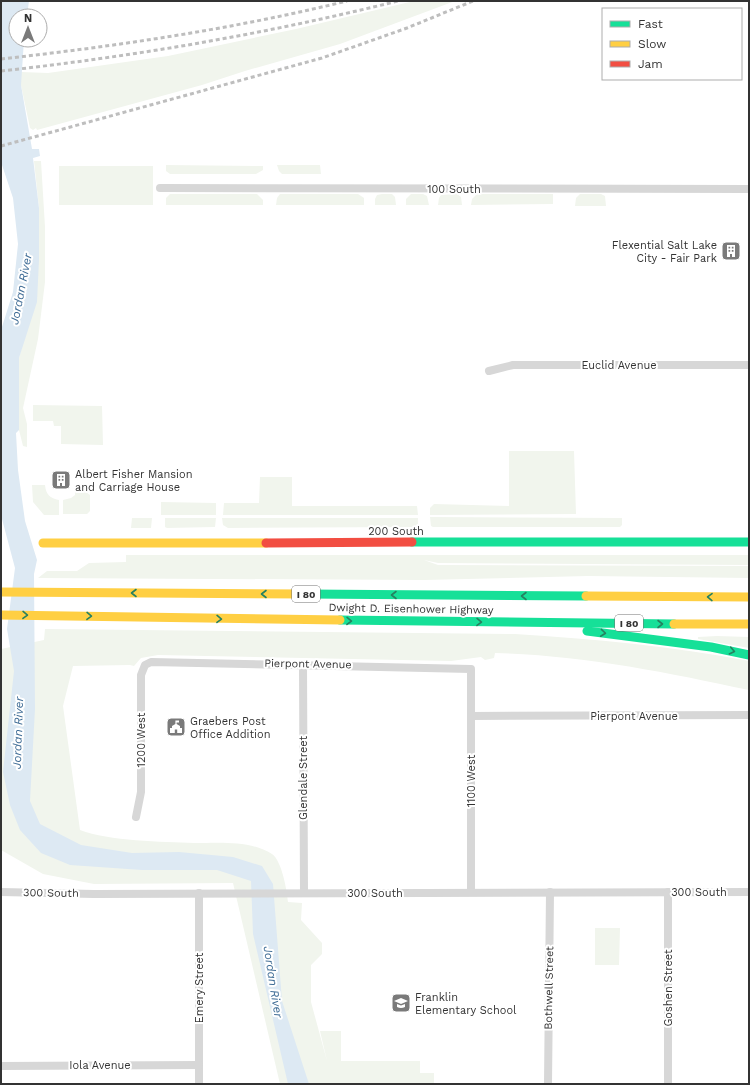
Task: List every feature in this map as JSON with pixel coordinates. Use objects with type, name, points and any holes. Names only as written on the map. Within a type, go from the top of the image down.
[{"type":"main road","name":"200 South","points":[[43,543],[749,542]]},
{"type":"main road","name":"Dwight D. Eisenhower Highway","points":[[1,592],[749,598]]},
{"type":"main road","name":"Dwight D. Eisenhower Highway","points":[[1,615],[509,623],[749,624]]},
{"type":"main road","points":[[509,623],[646,637],[711,647],[749,655]]},
{"type":"street","name":"100 South","points":[[160,188],[749,189]]},
{"type":"street","name":"Euclid Avenue","points":[[489,371],[513,365],[749,365]]},
{"type":"street","name":"Pierpont Avenue","points":[[145,665],[158,661],[471,669]]},
{"type":"street","name":"Glendale Street","points":[[303,664],[304,892]]},
{"type":"street","name":"1200 West","points":[[136,817],[141,792],[141,675],[145,665]]},
{"type":"street","name":"1100 West","points":[[471,669],[471,892]]},
{"type":"street","name":"Pierpont Avenue","points":[[471,716],[749,715]]},
{"type":"street","name":"300 South","points":[[1,892],[749,892]]},
{"type":"street","name":"Bothwell Street","points":[[548,1084],[550,892]]},
{"type":"street","name":"Goshen Street","points":[[668,892],[668,1084]]},
{"type":"street","name":"Emery Street","points":[[199,893],[200,1084]]},
{"type":"street","name":"Iola Avenue","points":[[1,1066],[199,1065]]},
{"type":"shaded area","points":[[414,1],[455,1],[340,44],[202,85],[37,130],[36,128],[33,130],[30,128],[21,85],[21,72],[48,73],[168,56],[296,29]]},
{"type":"shaded area","points":[[34,161],[41,161],[45,227],[45,282],[38,339],[23,408],[27,424],[27,447],[23,446],[19,430],[19,358],[25,335],[39,208]]},
{"type":"shaded area","points":[[166,165],[263,166],[263,170],[256,174],[170,174],[166,171]]},
{"type":"shaded area","points":[[277,165],[320,165],[321,174],[282,174]]},
{"type":"shaded area","points":[[59,166],[153,166],[153,205],[59,205]]},
{"type":"shaded area","points":[[170,194],[257,194],[263,200],[263,205],[166,205],[166,198]]},
{"type":"shaded area","points":[[280,194],[358,194],[364,198],[364,205],[276,205],[277,198]]},
{"type":"shaded area","points":[[392,194],[395,197],[396,205],[375,205],[377,195]]},
{"type":"shaded area","points":[[411,194],[423,194],[427,196],[429,205],[406,205],[406,199]]},
{"type":"shaded area","points":[[457,194],[461,197],[462,205],[438,205],[441,195]]},
{"type":"shaded area","points":[[477,194],[553,194],[553,204],[471,205],[472,199]]},
{"type":"shaded area","points":[[580,194],[601,194],[605,196],[606,206],[575,206],[576,198]]},
{"type":"shaded area","points":[[33,405],[102,406],[103,445],[61,444],[61,426],[54,426],[53,421],[33,421]]},
{"type":"shaded area","points":[[509,451],[574,451],[576,514],[430,515],[430,508],[434,504],[509,506]]},
{"type":"shaded area","points":[[260,477],[292,477],[292,506],[417,506],[418,515],[223,515],[224,503],[259,503]]},
{"type":"shaded area","points":[[75,484],[90,495],[90,511],[87,514],[63,514],[63,500],[71,498],[75,495]]},
{"type":"shaded area","points":[[32,485],[45,485],[49,496],[59,500],[59,515],[44,515],[33,502]]},
{"type":"shaded area","points":[[161,502],[216,503],[216,515],[161,515]]},
{"type":"shaded area","points":[[430,517],[622,518],[622,525],[620,527],[433,527],[431,526]]},
{"type":"shaded area","points":[[132,518],[152,518],[151,528],[131,528]]},
{"type":"shaded area","points":[[165,518],[216,518],[215,527],[167,528],[165,527]]},
{"type":"shaded area","points":[[222,518],[418,518],[418,524],[414,527],[228,528],[223,525]]},
{"type":"shaded area","points":[[126,555],[749,555],[749,565],[438,563],[424,560],[438,565],[749,566],[749,578],[588,576],[424,580],[38,578],[47,571],[77,571],[89,563],[126,562]]},
{"type":"shaded area","points":[[45,629],[515,634],[574,638],[662,647],[749,661],[749,690],[654,671],[591,661],[527,654],[495,653],[494,658],[485,660],[481,657],[451,661],[158,655],[141,658],[134,666],[73,666],[63,706],[80,830],[92,834],[120,839],[244,844],[254,846],[272,854],[279,863],[281,869],[288,902],[302,903],[301,920],[322,943],[322,954],[311,965],[311,1002],[327,1061],[320,1031],[341,1031],[341,1061],[420,1061],[420,1073],[434,1073],[434,1084],[280,1084],[233,883],[94,884],[43,874],[1,850],[1,649],[44,640]]},
{"type":"shaded area","points":[[698,637],[749,637],[749,648],[698,639]]},
{"type":"shaded area","points":[[595,928],[620,928],[619,965],[595,965]]},
{"type":"water","name":"Jordan River","points":[[1,1],[29,1],[28,8],[8,8],[8,48],[23,48],[21,85],[32,149],[39,149],[40,156],[33,158],[39,208],[37,302],[19,358],[19,430],[16,433],[18,470],[25,521],[37,560],[34,574],[35,709],[30,801],[40,824],[81,845],[132,853],[179,852],[233,857],[262,866],[273,884],[282,1001],[309,1084],[288,1084],[253,934],[251,881],[217,870],[142,870],[70,865],[41,853],[20,830],[10,805],[3,772],[14,671],[7,629],[15,568],[2,519],[1,507],[1,330],[13,292],[18,244],[13,198],[1,162]]},
{"type":"railway","points":[[1,59],[175,36],[261,20],[347,1]]},
{"type":"railway","points":[[1,71],[201,43],[299,24],[398,1]]},
{"type":"railway","points":[[1,146],[322,58],[407,28],[473,1]]},
{"type":"traffic: fast","points":[[412,542],[749,542]]},
{"type":"traffic: fast","points":[[306,594],[586,596]]},
{"type":"traffic: fast","points":[[340,620],[674,624]]},
{"type":"traffic: fast","points":[[587,631],[711,647],[749,655]]},
{"type":"traffic: slow","points":[[43,543],[266,543]]},
{"type":"traffic: slow","points":[[1,592],[306,594]]},
{"type":"traffic: slow","points":[[586,596],[749,597]]},
{"type":"traffic: slow","points":[[1,615],[340,620]]},
{"type":"traffic: slow","points":[[674,624],[749,624]]},
{"type":"traffic: jam","points":[[266,543],[412,542]]},
{"type":"place","name":"Flexential Salt Lake City - Fair Park","points":[[731,251]]},
{"type":"place","name":"Albert Fisher Mansion and Carriage House","points":[[61,480]]},
{"type":"place","name":"Graebers Post Office Addition","points":[[176,727]]},
{"type":"place","name":"Franklin Elementary School","points":[[401,1003]]}]
